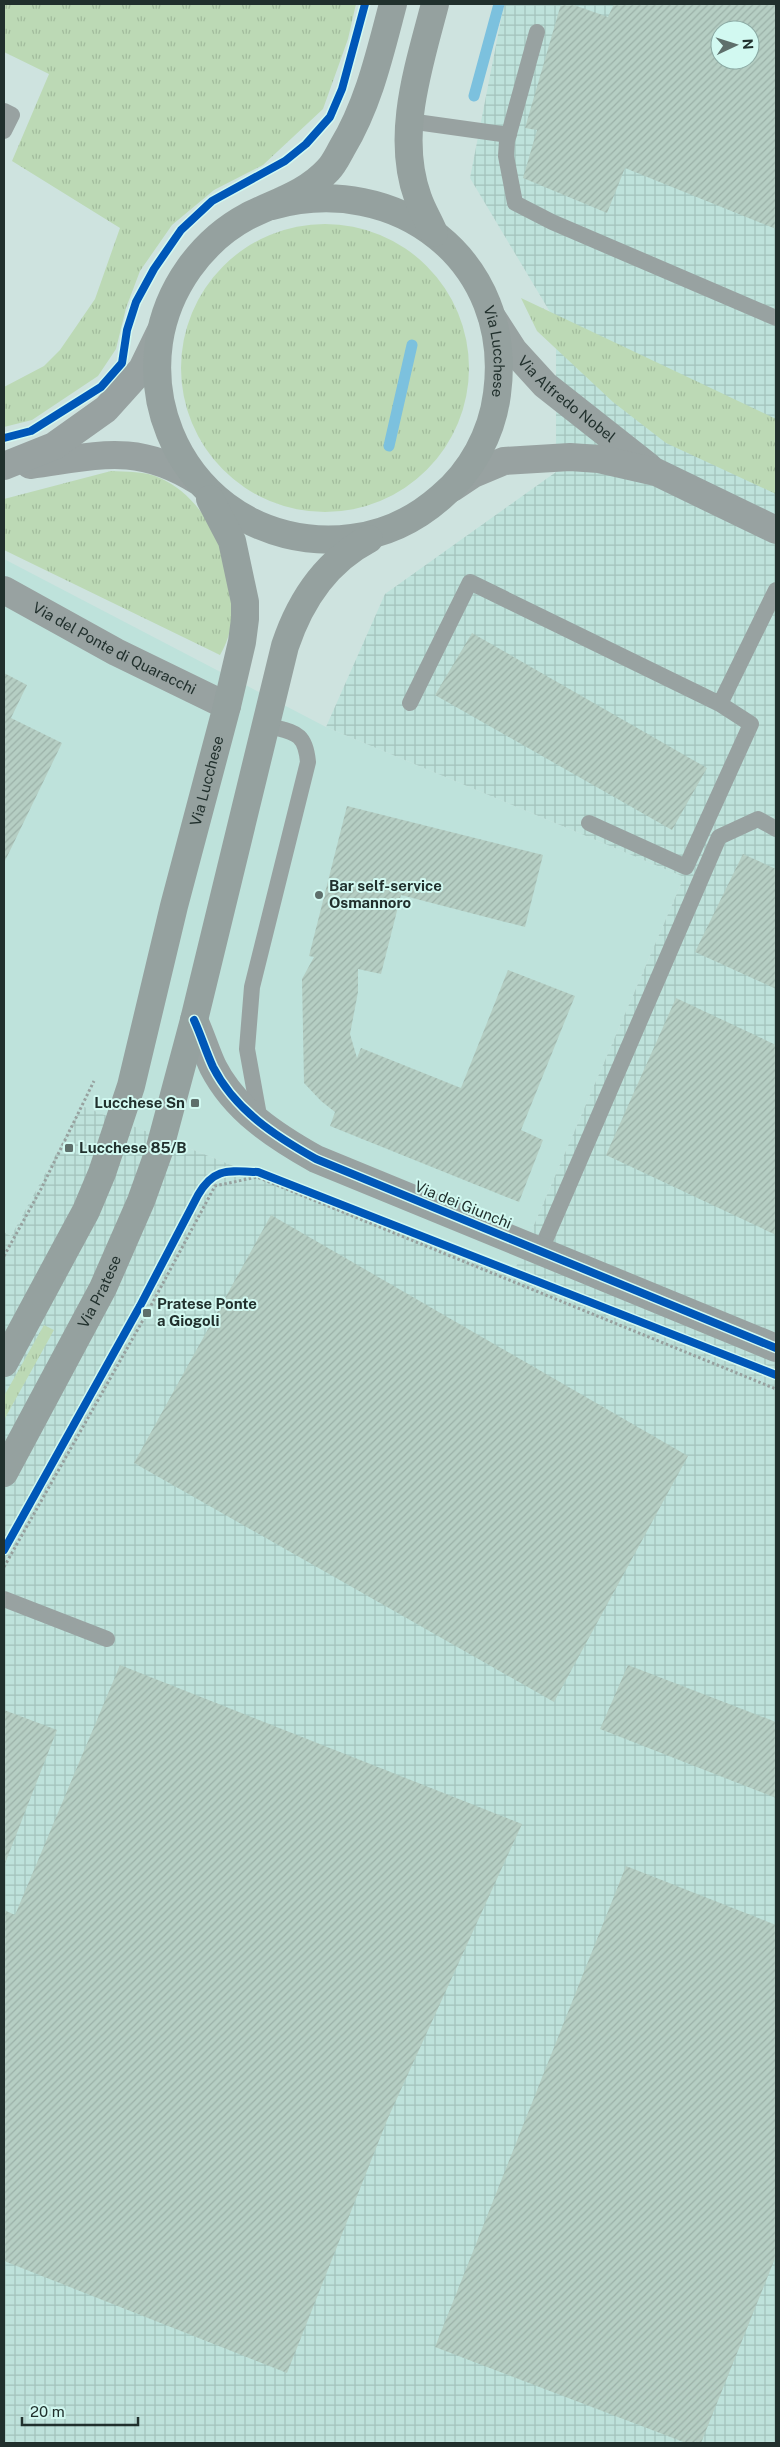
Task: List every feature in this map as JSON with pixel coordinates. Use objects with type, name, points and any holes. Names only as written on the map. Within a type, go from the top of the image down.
[{"type":"main road","name":"Via Lucchese","points":[[4,1363],[86,1211],[102,1173],[131,1086],[174,906],[242,642],[245,602],[232,541],[218,512],[177,449],[163,413],[157,375],[161,331],[176,288],[198,256],[216,238],[237,223],[298,194],[330,169],[346,141],[366,97],[392,4]]},
{"type":"main road","name":"Via Lucchese","points":[[435,4],[422,54],[409,121],[410,166],[418,198],[435,234]]},
{"type":"main road","name":"Via Lucchese","points":[[174,1102],[285,646],[293,620],[320,578],[340,558],[357,545],[420,513],[450,489],[474,458],[487,431],[494,409],[498,386],[499,355],[491,315],[483,295],[467,268],[435,234],[395,210],[353,198],[310,198],[272,206]]},
{"type":"main road","name":"Via Lucchese","points":[[198,481],[238,514],[260,526],[285,534],[310,539],[335,540],[361,537],[385,530]]},
{"type":"main road","name":"Via Pratese","points":[[4,1473],[104,1288],[141,1201],[174,1102]]},
{"type":"street","name":"Via Alfredo Nobel","points":[[491,315],[514,351],[545,386],[656,472],[776,530]]},
{"type":"street","points":[[4,468],[54,446],[106,409],[142,369],[161,331]]},
{"type":"street","points":[[4,468],[123,454],[152,458],[182,470],[198,481]]},
{"type":"street","name":"Via Alfredo Nobel","points":[[450,489],[485,468],[504,461],[524,459],[599,459],[656,472]]},
{"type":"street","name":"Via del Ponte di Quaracchi","points":[[4,590],[116,652],[227,706]]},
{"type":"street","name":"Via dei Giunchi","points":[[194,1020],[214,1067],[227,1088],[245,1110],[261,1123],[316,1159],[776,1348]]},
{"type":"lane","points":[[537,32],[508,135],[506,156],[514,203],[552,222],[776,318]]},
{"type":"lane","points":[[4,111],[12,115],[4,131]]},
{"type":"lane","points":[[409,121],[508,135]]},
{"type":"lane","points":[[410,703],[470,582],[720,704],[751,724],[686,867],[590,823]]},
{"type":"lane","points":[[720,704],[776,590]]},
{"type":"lane","points":[[261,1123],[247,1049],[252,987],[308,762],[306,744],[298,734],[266,725]]},
{"type":"lane","points":[[540,1252],[719,838],[758,819],[776,829]]},
{"type":"lane","points":[[4,1599],[107,1639]]},
{"type":"path","points":[[4,1256],[41,1189],[99,1072]]},
{"type":"path","points":[[242,1172],[258,1172],[508,1270]]},
{"type":"path","points":[[4,1567],[147,1313],[215,1186],[257,1177],[776,1389]]},
{"type":"path","points":[[4,1550],[67,1437]]},
{"type":"shaded area","points":[[504,4],[776,4],[776,2443],[4,2443],[4,1232],[11,1236],[82,1106],[512,1276],[684,877],[326,727],[385,594],[556,472],[556,322],[470,178]]},
{"type":"shaded area","points":[[4,559],[326,727],[684,877],[512,1276],[82,1106],[11,1236],[4,1232]]},
{"type":"green space","points":[[4,4],[356,4],[348,39],[323,109],[263,165],[214,190],[172,225],[140,271],[126,308],[116,349],[98,376],[32,420],[4,427],[4,387],[44,366],[60,350],[95,299],[120,228],[12,161],[49,74],[4,52]]},
{"type":"green space","points":[[325,224],[353,227],[380,235],[405,248],[427,266],[445,288],[458,313],[466,340],[469,368],[466,396],[458,423],[445,448],[427,470],[405,488],[380,501],[353,509],[325,512],[297,509],[270,501],[245,488],[223,470],[205,448],[192,423],[184,396],[181,368],[184,340],[192,313],[205,288],[223,266],[245,248],[270,235],[297,227]]},
{"type":"green space","points":[[521,298],[776,419],[776,494],[666,443],[613,402],[537,331]]},
{"type":"green space","points":[[111,471],[142,473],[160,478],[181,491],[198,509],[213,531],[224,556],[231,582],[233,608],[229,633],[220,655],[4,550],[4,499]]},
{"type":"green space","points":[[44,1325],[54,1330],[4,1420],[4,1396]]},
{"type":"building","points":[[561,4],[571,4],[608,17],[614,4],[776,4],[776,229],[625,168],[607,213],[523,178],[537,130],[525,128]]},
{"type":"building","points":[[472,633],[707,768],[672,830],[435,695]]},
{"type":"building","points":[[4,673],[27,685],[11,718],[62,743],[4,863]]},
{"type":"building","points":[[347,806],[543,855],[525,927],[401,895],[381,974],[358,969],[358,992],[350,1034],[357,1058],[361,1048],[461,1088],[508,970],[575,996],[521,1130],[543,1140],[519,1202],[330,1126],[335,1112],[321,1101],[304,1083],[302,979],[314,957],[309,956]]},
{"type":"building","points":[[743,854],[776,869],[776,989],[695,952]]},
{"type":"building","points":[[676,998],[776,1045],[776,1235],[606,1155]]},
{"type":"building","points":[[271,1215],[688,1456],[554,1702],[134,1463]]},
{"type":"building","points":[[120,1665],[522,1824],[388,2118],[287,2373],[4,2261],[4,1910],[15,1915]]},
{"type":"building","points":[[628,1665],[776,1722],[776,1798],[600,1729]]},
{"type":"building","points":[[4,1710],[57,1730],[4,1866]]},
{"type":"building","points":[[626,1866],[776,1925],[776,2256],[701,2443],[686,2443],[435,2347]]},
{"type":"waterway","points":[[474,96],[499,4]]},
{"type":"waterway","points":[[389,446],[412,345]]},
{"type":"cycle path","points":[[4,438],[31,431],[101,387],[122,363],[127,330],[136,302],[154,269],[181,230],[212,201],[285,161],[306,144],[330,117],[342,89],[365,4]]},
{"type":"cycle path","points":[[194,1020],[213,1067],[222,1082],[244,1109],[271,1131],[316,1159],[776,1348]]},
{"type":"cycle path","points":[[4,1550],[140,1306],[198,1195],[210,1179],[230,1171],[258,1172],[776,1375]]},
{"type":"place","name":"Bar self-service Osmannoro","points":[[319,895]]},
{"type":"place","name":"Lucchese Sn","points":[[195,1103]]},
{"type":"place","name":"Lucchese 85/B","points":[[69,1148]]},
{"type":"place","name":"Pratese Ponte a Giogoli","points":[[147,1313]]}]
